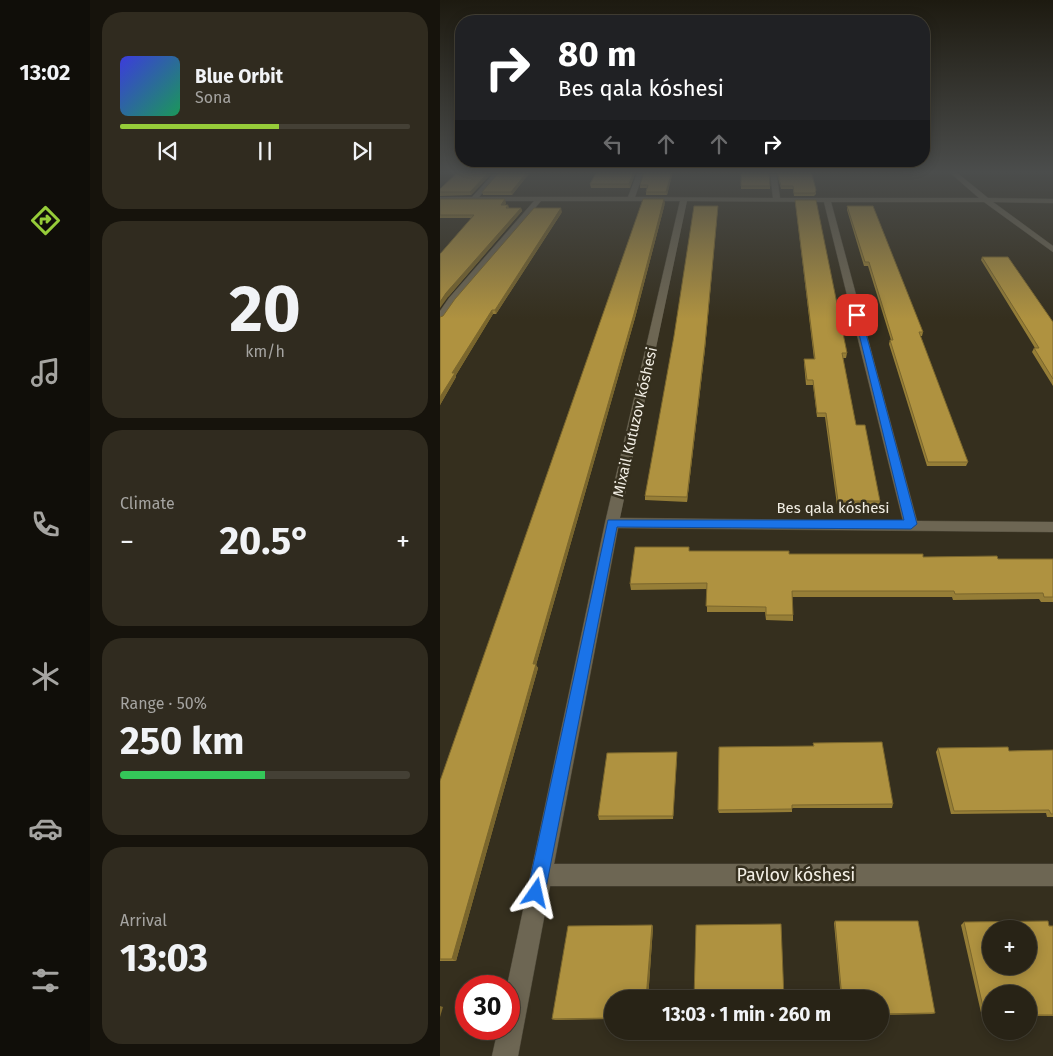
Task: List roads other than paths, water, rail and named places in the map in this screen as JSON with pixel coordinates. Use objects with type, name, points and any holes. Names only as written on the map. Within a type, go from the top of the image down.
[{"type":"street","points":[[440,318],[452,300],[521,220]]},
{"type":"street","name":"Mixail Kutuzov kóshesi","points":[[504,1056],[612,523],[679,220]]},
{"type":"street","points":[[832,220],[911,524]]},
{"type":"street","points":[[1013,220],[1053,250]]},
{"type":"street","name":"Bes qala kóshesi","points":[[612,523],[911,524],[1053,527]]},
{"type":"street","name":"Pavlov kóshesi","points":[[540,875],[1053,876]]}]
